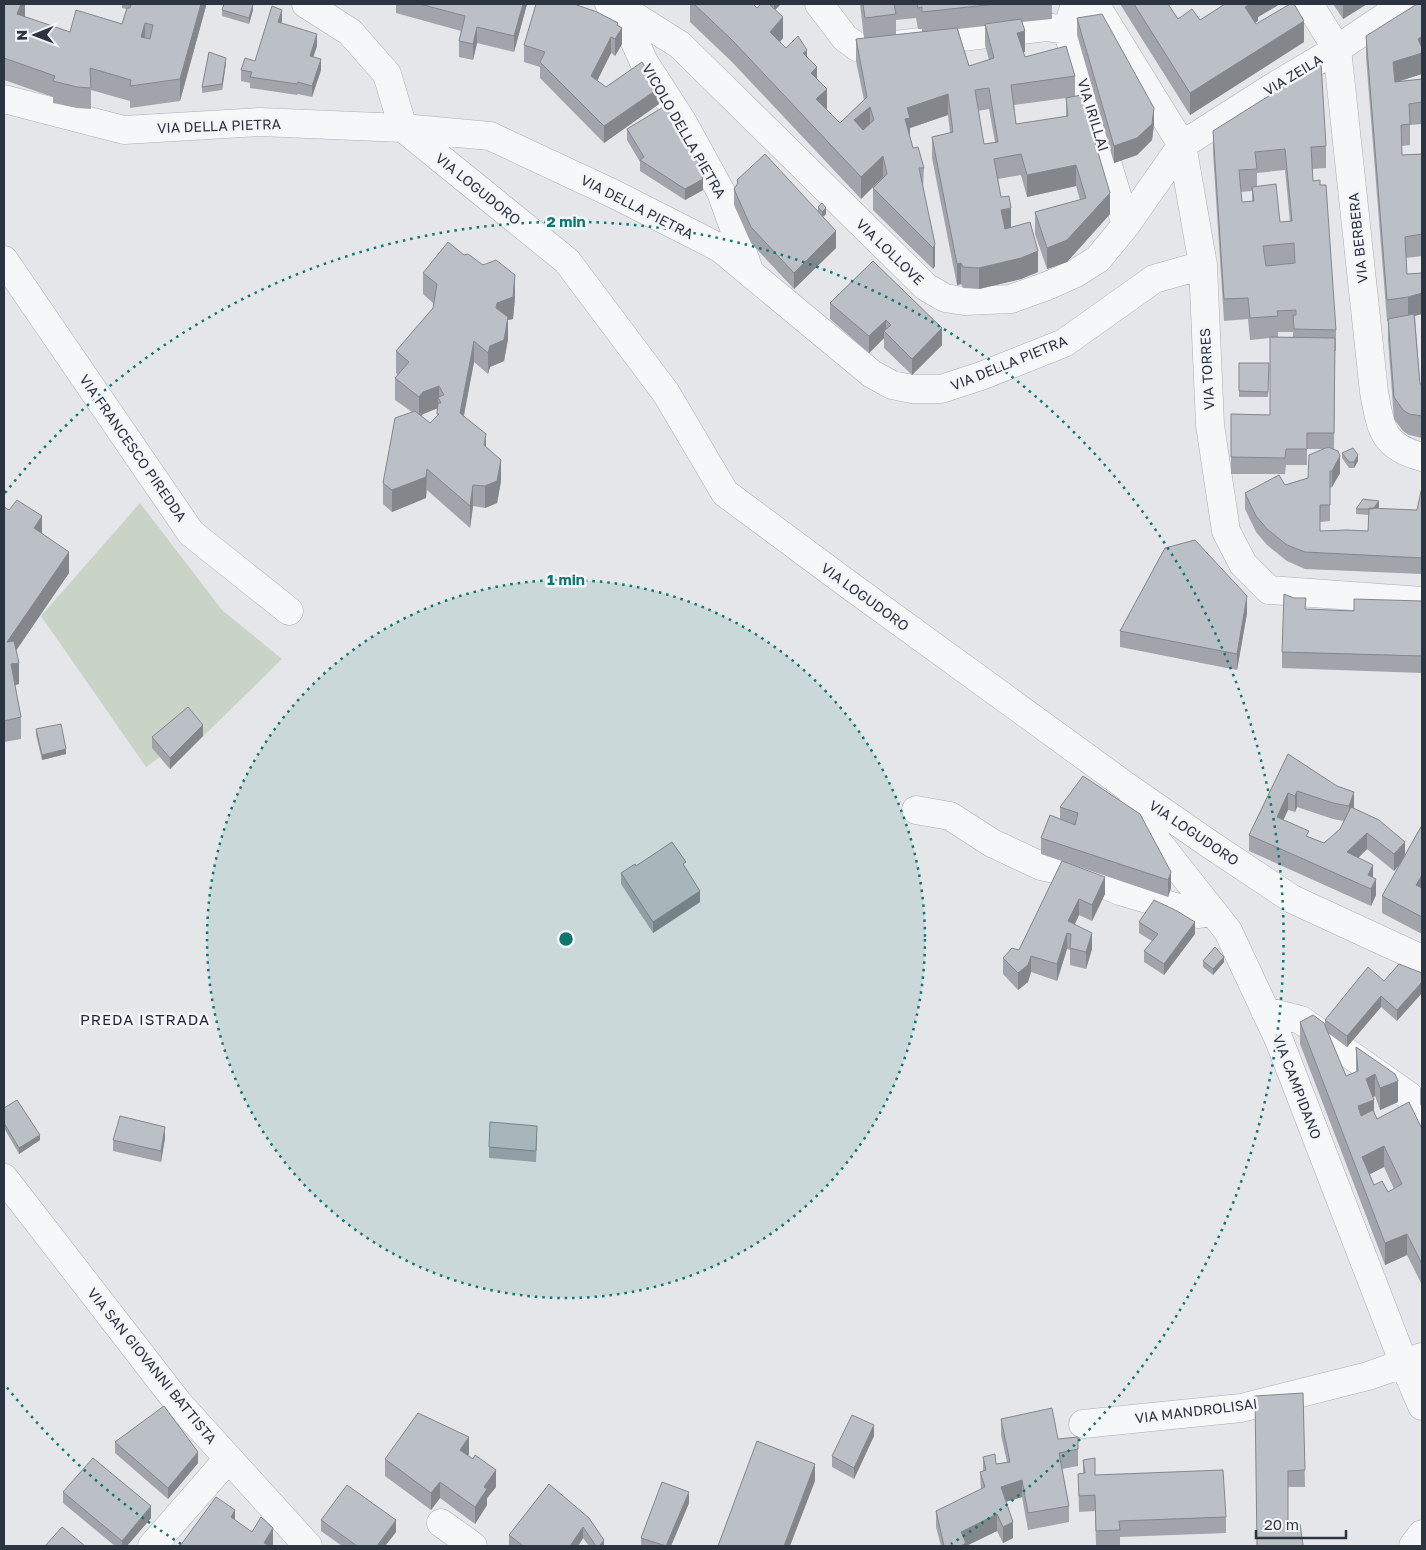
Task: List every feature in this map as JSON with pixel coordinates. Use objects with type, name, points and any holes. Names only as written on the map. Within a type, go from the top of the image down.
[{"type":"street","points":[[306,4],[350,32],[387,74],[403,128]]},
{"type":"street","name":"VIA LOLLOVE","points":[[609,4],[623,9],[680,45],[926,287],[945,298],[964,301],[1012,299],[1076,274],[1098,259],[1126,225],[1182,145]]},
{"type":"street","points":[[818,4],[845,38],[859,48],[1046,27],[1067,30],[1075,4]]},
{"type":"street","name":"VIA TORRES","points":[[1095,4],[1182,145],[1203,265],[1210,426],[1226,532],[1243,564],[1269,590],[1422,601]]},
{"type":"street","name":"VIA BERBERA","points":[[1309,4],[1337,49],[1374,392],[1380,422],[1389,441],[1406,453],[1422,457]]},
{"type":"street","name":"VIA ZEILA","points":[[1182,145],[1337,49],[1404,4]]},
{"type":"street","name":"VICOLO DELLA PIETRA","points":[[634,16],[631,24],[634,40],[644,62],[682,121],[721,192],[751,275]]},
{"type":"street","name":"VIA IRILLAI","points":[[1067,30],[1126,225]]},
{"type":"street","name":"VIA DELLA PIETRA","points":[[4,100],[124,130],[260,122],[403,128],[490,136],[614,194],[720,248],[872,374],[892,385],[912,390],[941,389],[982,376],[1064,343],[1154,279],[1203,265]]},
{"type":"street","name":"VIA LOGUDORO","points":[[403,128],[567,261],[666,393],[725,493],[1130,789],[1292,899],[1422,959]]},
{"type":"street","name":"VIA FRANCESCO PIREDDA","points":[[4,260],[191,533],[289,611]]},
{"type":"street","name":"VIA CAMPIDANO","points":[[1130,789],[1153,836],[1228,931],[1279,1040],[1413,1361],[1422,1406]]},
{"type":"street","points":[[916,810],[950,816],[992,843],[1041,866],[1082,875],[1120,891],[1199,914],[1213,912]]},
{"type":"street","points":[[1265,1011],[1301,1020],[1409,1096],[1422,1120]]},
{"type":"street","name":"VIA SAN GIOVANNI BATTISTA","points":[[4,1178],[178,1404],[308,1546]]},
{"type":"street","name":"VIA MANDROLISAI","points":[[1083,1424],[1241,1408],[1368,1376],[1413,1361]]},
{"type":"street","points":[[152,1546],[228,1459]]},
{"type":"street","points":[[441,1523],[473,1546]]},
{"type":"street","points":[[1413,1546],[1422,1534]]},
{"type":"green space","points":[[140,503],[222,610],[282,659],[170,769],[160,757],[146,767],[41,616]]},
{"type":"building","points":[[4,4],[21,4],[17,14],[70,32],[76,10],[122,24],[127,8],[130,8],[131,4],[201,4],[180,79],[130,86],[131,80],[90,68],[91,88],[77,87],[53,81],[55,76],[4,58]],"holes":[[[145,23],[153,25],[150,39],[141,37]]]},
{"type":"building","points":[[224,4],[253,4],[249,18],[222,10]]},
{"type":"building","points":[[420,4],[523,4],[514,36],[477,27],[473,44],[459,41],[465,16]]},
{"type":"building","points":[[536,4],[574,4],[597,12],[618,23],[617,25],[622,28],[615,39],[611,37],[591,76],[606,87],[642,62],[659,88],[604,126],[540,62],[545,52],[524,45]]},
{"type":"building","points":[[694,4],[753,4],[757,8],[761,4],[769,4],[783,17],[770,32],[786,48],[798,36],[807,50],[803,53],[817,67],[811,73],[827,89],[816,99],[840,123],[867,97],[856,39],[957,28],[969,66],[994,58],[985,24],[1021,19],[1025,31],[1017,33],[1025,57],[1066,46],[1075,76],[1011,85],[1016,124],[1068,116],[1066,98],[1081,95],[1110,193],[1067,240],[1047,248],[1035,212],[1086,198],[1076,165],[1027,175],[1021,154],[994,159],[1001,197],[1009,196],[1011,208],[1001,210],[1005,229],[1030,222],[1038,251],[1021,258],[979,268],[963,267],[961,263],[957,264],[932,137],[953,132],[948,94],[907,108],[910,118],[905,119],[913,148],[918,147],[924,168],[919,168],[935,244],[933,248],[873,188],[887,174],[883,156],[861,177],[732,40]],"holes":[[[989,88],[998,142],[984,144],[975,90]],[[870,107],[874,120],[863,130],[854,120]]]},
{"type":"building","points":[[863,4],[894,4],[896,14],[865,18]]},
{"type":"building","points":[[917,4],[996,4],[922,12],[922,7],[918,8]]},
{"type":"building","points":[[1134,4],[1168,4],[1178,19],[1192,9],[1200,20],[1225,4],[1251,4],[1245,7],[1256,24],[1290,4],[1294,4],[1304,21],[1190,93]]},
{"type":"building","points":[[1417,4],[1422,4],[1422,36],[1418,39],[1422,53],[1393,62],[1395,82],[1422,79],[1422,102],[1409,104],[1410,124],[1401,125],[1402,155],[1422,154],[1422,234],[1405,237],[1407,274],[1422,273],[1422,293],[1387,300],[1366,36]]},
{"type":"building","points":[[272,6],[282,10],[278,22],[317,34],[310,56],[321,59],[312,86],[298,82],[297,84],[250,77],[252,72],[241,70],[245,58],[255,61]]},
{"type":"building","points":[[1102,14],[1154,108],[1152,124],[1137,138],[1114,146],[1077,18]]},
{"type":"building","points":[[209,52],[226,58],[222,84],[202,87]]},
{"type":"building","points":[[1321,63],[1326,146],[1311,147],[1313,181],[1320,180],[1320,185],[1326,185],[1336,330],[1294,329],[1293,315],[1296,315],[1296,310],[1277,311],[1278,316],[1250,318],[1248,298],[1224,299],[1213,131]],"holes":[[[1285,149],[1292,221],[1280,222],[1276,184],[1252,187],[1254,201],[1242,202],[1239,170],[1257,169],[1255,152]],[[1294,243],[1295,263],[1266,266],[1263,246]]]},
{"type":"building","points":[[665,106],[701,167],[703,179],[685,189],[640,160],[644,157],[627,129]]},
{"type":"building","points":[[765,154],[836,231],[794,273],[751,227],[734,189],[738,183],[737,180]]},
{"type":"building","points":[[822,203],[826,208],[822,212],[818,207]]},
{"type":"building","points":[[448,242],[464,255],[468,254],[483,265],[496,260],[515,275],[513,297],[497,303],[496,308],[508,317],[504,340],[490,346],[488,353],[474,341],[460,413],[486,434],[484,445],[501,460],[497,481],[485,486],[473,485],[470,506],[427,469],[426,477],[392,490],[383,483],[395,418],[415,411],[430,423],[439,414],[437,414],[438,403],[441,403],[438,397],[444,395],[439,386],[423,392],[419,397],[395,378],[409,362],[396,351],[433,308],[437,284],[423,273]]},
{"type":"building","points":[[873,261],[942,328],[912,359],[884,331],[891,325],[886,320],[869,336],[830,303]]},
{"type":"building","points":[[1414,314],[1420,384],[1422,384],[1422,416],[1409,414],[1403,410],[1394,397],[1388,319]]},
{"type":"building","points":[[1270,337],[1335,338],[1334,433],[1307,433],[1307,449],[1286,449],[1285,458],[1231,457],[1231,414],[1270,415]]},
{"type":"building","points":[[1239,363],[1269,363],[1268,392],[1239,391]]},
{"type":"building","points":[[1328,447],[1338,451],[1340,456],[1332,471],[1330,471],[1330,505],[1320,505],[1320,531],[1368,531],[1369,508],[1417,510],[1422,487],[1422,558],[1305,552],[1287,545],[1267,529],[1256,516],[1245,493],[1279,475],[1285,485],[1308,478],[1309,455]]},
{"type":"building","points":[[1353,448],[1358,455],[1354,462],[1349,462],[1342,453]]},
{"type":"building","points":[[1363,499],[1379,501],[1373,509],[1356,509]]},
{"type":"building","points":[[17,500],[42,516],[34,528],[69,552],[7,642],[14,641],[19,663],[11,664],[21,717],[4,721],[4,507],[9,510]]},
{"type":"building","points":[[1195,540],[1247,596],[1237,654],[1120,631],[1165,548]]},
{"type":"building","points":[[1284,594],[1294,598],[1306,598],[1305,609],[1354,611],[1354,599],[1422,601],[1422,656],[1282,652]]},
{"type":"building","points":[[188,707],[203,725],[170,758],[152,737]]},
{"type":"building","points":[[61,724],[66,749],[42,755],[36,729]]},
{"type":"building","points":[[1288,754],[1337,786],[1354,792],[1349,806],[1333,803],[1297,791],[1295,796],[1288,793],[1277,817],[1309,831],[1306,836],[1324,843],[1340,829],[1351,807],[1379,820],[1405,842],[1394,854],[1367,833],[1347,852],[1373,865],[1368,875],[1376,879],[1371,889],[1249,835]]},
{"type":"building","points":[[1083,776],[1140,814],[1171,872],[1168,880],[1041,838],[1050,815],[1075,825],[1078,813],[1060,807]]},
{"type":"building","points":[[1422,825],[1422,875],[1416,885],[1422,888],[1422,917],[1382,896]]},
{"type":"building","points":[[672,842],[686,862],[683,864],[700,891],[653,922],[621,873],[635,864],[636,866]]},
{"type":"building","points":[[1062,861],[1105,877],[1092,905],[1079,899],[1068,921],[1092,933],[1086,952],[1070,948],[1071,934],[1067,933],[1057,964],[1031,956],[1028,965],[1018,973],[1003,958],[1012,948],[1019,950]]},
{"type":"building","points":[[1154,900],[1195,922],[1164,964],[1144,951],[1158,934],[1139,922]]},
{"type":"building","points":[[1215,947],[1224,957],[1213,969],[1203,961]]},
{"type":"building","points":[[1399,964],[1422,973],[1422,982],[1397,1010],[1381,996],[1347,1036],[1325,1020],[1368,967],[1384,981]]},
{"type":"building","points":[[1313,1015],[1324,1023],[1346,1076],[1358,1071],[1356,1047],[1395,1074],[1398,1081],[1380,1088],[1375,1074],[1366,1079],[1374,1100],[1358,1106],[1361,1116],[1373,1110],[1377,1119],[1409,1102],[1422,1129],[1422,1264],[1407,1234],[1385,1243],[1300,1022]],"holes":[[[1384,1146],[1402,1184],[1388,1192],[1382,1181],[1374,1185],[1362,1157]]]},
{"type":"building","points":[[17,1100],[40,1135],[19,1148],[4,1123],[4,1108]]},
{"type":"building","points":[[120,1116],[165,1127],[161,1151],[113,1140]]},
{"type":"building","points":[[490,1122],[537,1126],[536,1151],[489,1147]]},
{"type":"building","points":[[1303,1393],[1305,1470],[1288,1471],[1288,1526],[1300,1524],[1303,1545],[1257,1546],[1255,1396]]},
{"type":"building","points":[[164,1406],[198,1452],[168,1488],[115,1442]]},
{"type":"building","points":[[1052,1408],[1058,1439],[1078,1437],[1078,1449],[1059,1453],[1069,1506],[1028,1513],[1022,1480],[1001,1487],[1013,1522],[1003,1527],[997,1514],[961,1532],[966,1543],[961,1546],[944,1546],[936,1511],[985,1487],[980,1472],[986,1470],[983,1457],[995,1454],[996,1464],[1010,1462],[1001,1419]]},
{"type":"building","points":[[418,1413],[469,1437],[460,1450],[473,1459],[475,1455],[496,1470],[484,1487],[487,1489],[475,1507],[440,1482],[431,1493],[385,1459]]},
{"type":"building","points":[[852,1415],[874,1425],[854,1468],[832,1456]]},
{"type":"building","points":[[757,1441],[815,1464],[784,1546],[718,1546]]},
{"type":"building","points":[[93,1458],[151,1506],[122,1541],[63,1492]]},
{"type":"building","points":[[1095,1458],[1095,1475],[1223,1470],[1226,1517],[1119,1521],[1120,1530],[1096,1531],[1095,1495],[1079,1496],[1078,1474],[1085,1473],[1083,1460]]},
{"type":"building","points":[[662,1482],[689,1492],[666,1546],[641,1538]]},
{"type":"building","points":[[549,1484],[589,1518],[604,1540],[599,1546],[596,1546],[583,1527],[570,1546],[523,1546],[509,1535]]},
{"type":"building","points":[[347,1485],[396,1520],[377,1546],[357,1546],[321,1520]]},
{"type":"building","points":[[216,1497],[235,1510],[231,1517],[252,1532],[261,1517],[273,1528],[264,1543],[270,1546],[180,1546]]},
{"type":"building","points":[[62,1527],[85,1546],[45,1546]]},
{"type":"district","name":"PREDA ISTRADA","points":[[145,1020]]}]
